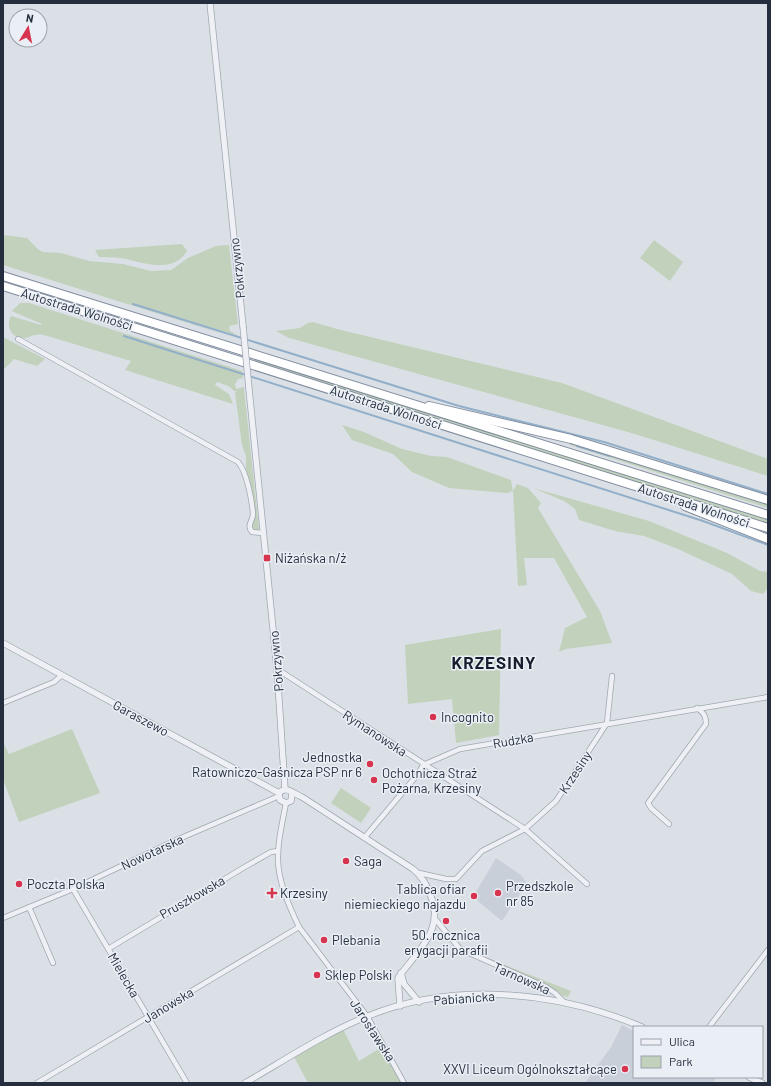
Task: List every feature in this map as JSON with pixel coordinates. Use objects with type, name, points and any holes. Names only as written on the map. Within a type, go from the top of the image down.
[{"type":"highway","name":"Autostrada Wolności","points":[[3,276],[768,515]]},
{"type":"highway","name":"Autostrada Wolności","points":[[3,286],[768,528]]},
{"type":"highway","points":[[396,400],[448,409],[570,439],[768,500]]},
{"type":"highway","points":[[653,492],[697,512],[768,539]]},
{"type":"street","name":"Pokrzywno","points":[[210,3],[277,669],[285,789]]},
{"type":"street","points":[[18,339],[238,462],[245,473],[253,516],[249,524],[250,530],[252,532],[264,533]]},
{"type":"street","name":"Garaszewo","points":[[3,643],[279,795]]},
{"type":"street","name":"Rymanowska","points":[[277,669],[423,765],[525,829],[586,884]]},
{"type":"street","points":[[3,703],[54,682],[62,675]]},
{"type":"street","points":[[607,723],[612,676]]},
{"type":"street","name":"Rudzka","points":[[423,765],[460,749],[768,697]]},
{"type":"street","points":[[669,824],[651,808],[648,803],[706,724],[706,717],[703,712],[697,708]]},
{"type":"street","name":"Krzesiny","points":[[419,873],[446,879],[456,879],[482,851],[525,829],[556,801],[607,723]]},
{"type":"street","points":[[365,837],[418,774],[423,765]]},
{"type":"street","points":[[292,794],[291,801],[286,803],[281,802],[279,795],[285,789],[289,790],[292,794],[302,797],[419,873],[432,897],[436,920],[433,929],[425,942],[401,973],[397,982],[400,1006]]},
{"type":"street","name":"Nowotarska","points":[[3,918],[279,795]]},
{"type":"street","name":"Jarosławska","points":[[286,803],[278,851],[278,864],[282,880],[299,926],[367,1016],[404,1083]]},
{"type":"street","name":"Pruszkowska","points":[[108,949],[243,868],[271,852],[278,851]]},
{"type":"street","name":"Mielecka","points":[[72,888],[187,1083]]},
{"type":"street","points":[[29,907],[53,963]]},
{"type":"street","name":"Tarnowska","points":[[436,920],[460,949],[546,987],[555,992],[563,1001],[600,1010],[640,1026]]},
{"type":"street","name":"Janowska","points":[[37,1083],[299,926]]},
{"type":"street","points":[[710,1026],[768,950]]},
{"type":"street","points":[[401,973],[404,984],[419,1002]]},
{"type":"street","name":"Pabianicka","points":[[367,1016],[400,1006],[457,996],[493,994],[530,996],[563,1001]]},
{"type":"street","points":[[245,1083],[367,1016]]},
{"type":"street","points":[[751,1078],[762,1083]]},
{"type":"shaded area","name":"Przedszkole nr 85","points":[[496,858],[521,875],[527,883],[502,921],[473,897]]},
{"type":"shaded area","points":[[622,1025],[633,1030],[633,1078],[716,1078],[713,1083],[585,1083],[611,1047]]},
{"type":"green space","points":[[3,235],[27,238],[43,252],[61,253],[89,261],[123,264],[151,271],[171,270],[188,258],[216,246],[229,245],[238,324],[229,326],[230,331],[239,336],[133,304],[239,339],[3,265]]},
{"type":"green space","points":[[654,240],[683,262],[670,281],[640,258]]},
{"type":"green space","points":[[182,244],[187,251],[181,258],[173,263],[165,265],[148,264],[118,258],[99,257],[95,250]]},
{"type":"green space","points":[[20,303],[29,303],[242,371],[243,378],[238,379],[235,384],[236,389],[244,387],[259,529],[255,531],[252,527],[255,515],[246,469],[246,456],[242,445],[235,393],[237,391],[234,391],[228,386],[217,382],[215,385],[229,394],[233,404],[125,370],[131,361],[44,335],[25,338],[18,337],[12,333],[9,327],[11,316],[41,325],[42,324],[12,311]]},
{"type":"green space","points":[[313,322],[562,383],[768,459],[768,476],[635,434],[289,338],[276,331],[300,328]]},
{"type":"green space","points":[[3,337],[45,359],[37,366],[14,359],[4,369]]},
{"type":"green space","points":[[255,359],[768,519],[768,524],[254,362]]},
{"type":"green space","points":[[342,425],[364,432],[402,449],[431,456],[447,457],[511,480],[513,491],[507,493],[449,488],[412,472],[393,454],[352,440]]},
{"type":"green space","points":[[570,442],[768,503],[768,508],[570,445]]},
{"type":"green space","points":[[517,484],[528,488],[541,503],[538,508],[600,611],[612,643],[566,649],[559,652],[565,628],[587,617],[554,558],[524,558],[527,585],[518,586],[513,491]]},
{"type":"green space","points":[[533,488],[649,521],[727,553],[760,571],[768,572],[768,588],[763,594],[751,591],[732,574],[678,549],[644,536],[615,531],[579,520],[575,509],[564,501]]},
{"type":"green space","points":[[501,629],[499,735],[456,743],[452,699],[408,704],[405,645]]},
{"type":"green space","points":[[72,729],[100,793],[19,822],[3,779],[3,742],[9,754]]},
{"type":"green space","points":[[341,788],[371,808],[361,823],[331,803]]},
{"type":"green space","points":[[458,943],[469,951],[571,991],[568,997],[563,996],[549,986],[464,949]]},
{"type":"green space","points":[[343,1029],[359,1061],[382,1047],[403,1083],[308,1083],[294,1057]]},
{"type":"waterway","points":[[133,304],[459,406],[604,442],[768,494]]},
{"type":"waterway","points":[[124,336],[703,521],[768,545]]},
{"type":"waterway","points":[[577,446],[610,456]]},
{"type":"place","name":"Niżańska n/ż","points":[[267,558]]},
{"type":"place","name":"Incognito","points":[[433,717]]},
{"type":"place","name":"Jednostka Ratowniczo-Gaśnicza PSP nr 6","points":[[370,764]]},
{"type":"place","name":"Ochotnicza Straż Pożarna, Krzesiny","points":[[374,780]]},
{"type":"place","name":"Saga","points":[[346,861]]},
{"type":"place","name":"Poczta Polska","points":[[19,884]]},
{"type":"place","name":"Krzesiny","points":[[272,893]]},
{"type":"place","name":"Przedszkole nr 85","points":[[498,893]]},
{"type":"place","name":"Tablica ofiar niemieckiego najazdu","points":[[474,896]]},
{"type":"place","name":"50. rocznica erygacji parafii","points":[[446,921]]},
{"type":"place","name":"Plebania","points":[[324,940]]},
{"type":"place","name":"Sklep Polski","points":[[317,975]]},
{"type":"place","name":"XXVI Liceum Ogólnokształcące","points":[[625,1069]]},
{"type":"district","name":"KRZESINY","points":[[494,663]]}]
